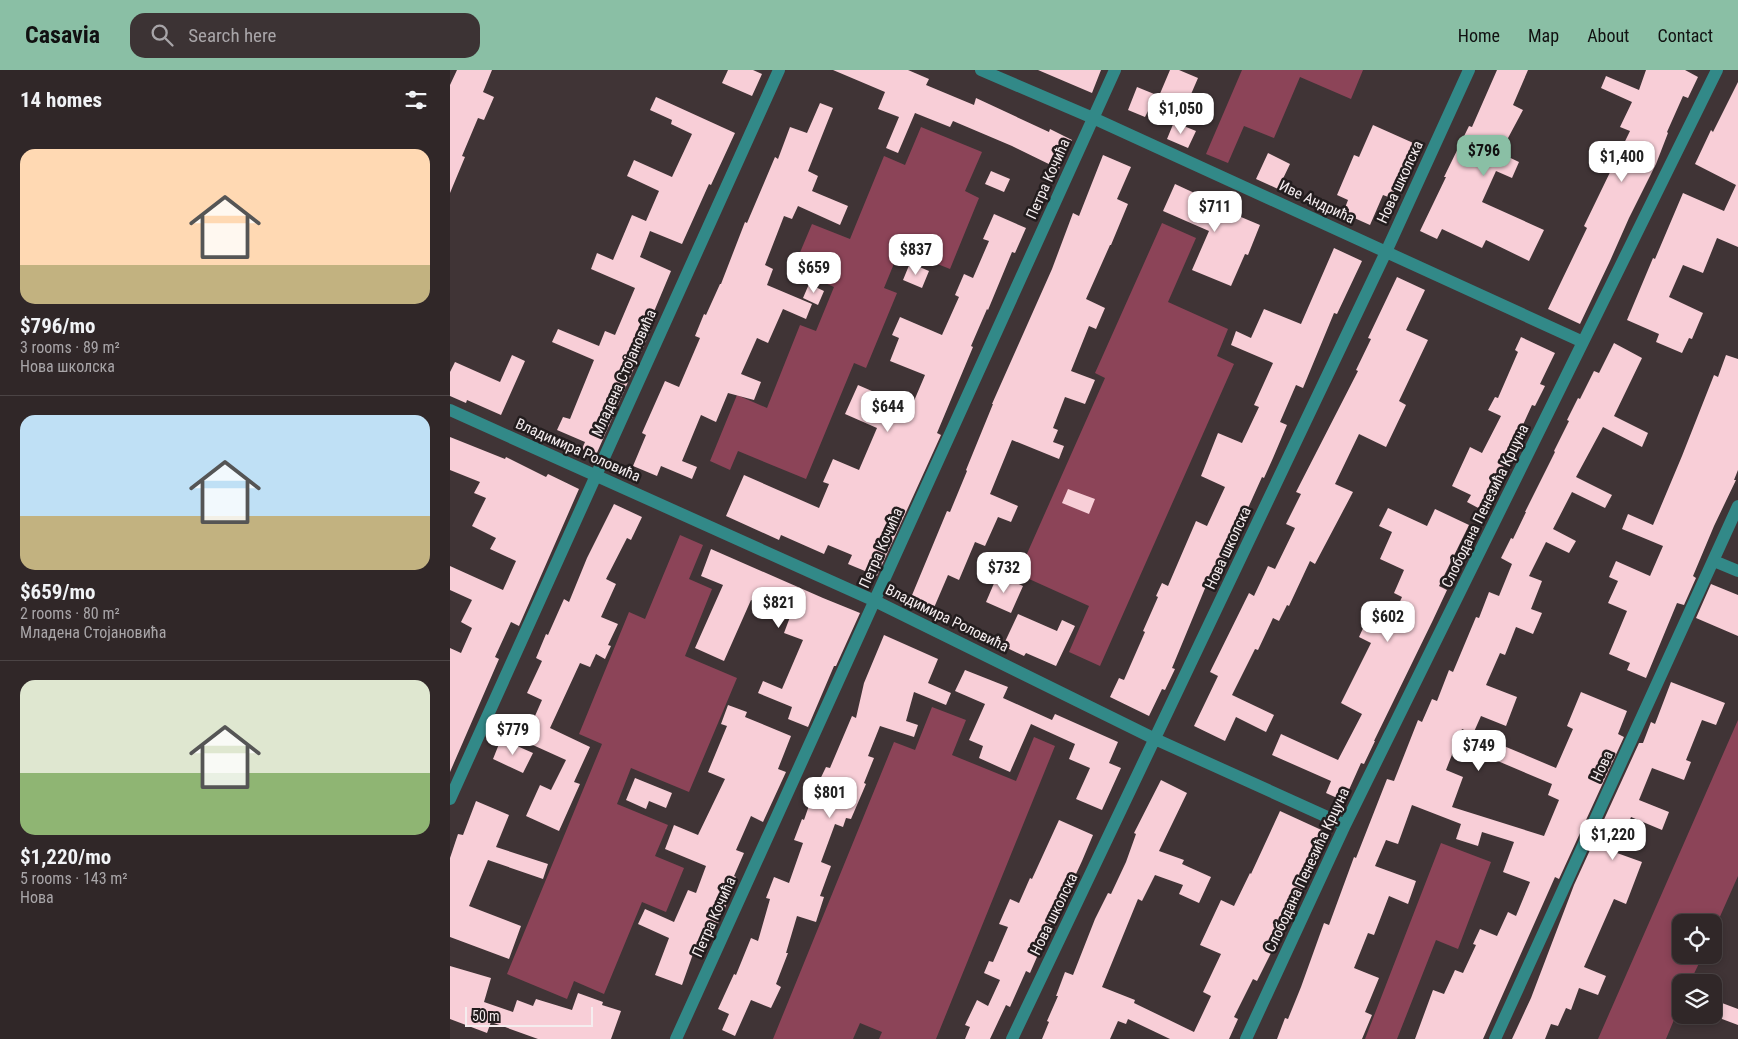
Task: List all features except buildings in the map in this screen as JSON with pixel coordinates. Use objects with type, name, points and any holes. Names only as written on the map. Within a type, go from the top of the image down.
[{"type":"street","name":"Младена Стојановића","points":[[450,799],[779,70]]},
{"type":"street","name":"Иве Андрића","points":[[981,70],[1093,118],[1583,342]]},
{"type":"street","name":"Петра Кочића","points":[[676,1039],[1115,70]]},
{"type":"street","name":"Нова школска","points":[[1012,1039],[1386,252],[1470,70]]},
{"type":"street","name":"Слободана Пенезића Крцуна","points":[[1246,1039],[1345,825],[1717,70]]},
{"type":"street","name":"Владимира Роловића","points":[[450,410],[875,601],[1155,739],[1345,825]]},
{"type":"street","name":"Нова","points":[[1495,1039],[1738,506]]},
{"type":"street","points":[[1714,561],[1738,571]]},
{"type":"shaded area","points":[[1242,70],[1363,70],[1351,99],[1300,77],[1274,138],[1244,126],[1228,163],[1206,154]]},
{"type":"shaded area","points":[[921,127],[982,152],[965,191],[979,198],[950,269],[900,249],[884,288],[897,293],[866,368],[854,363],[806,479],[738,451],[730,470],[710,461],[737,395],[767,408],[800,325],[816,331],[834,287],[793,269],[812,224],[850,239],[884,156],[905,165]]},
{"type":"shaded area","points":[[1162,223],[1196,238],[1168,302],[1228,329],[1217,356],[1234,364],[1100,666],[1069,652],[1089,606],[1018,574],[1105,378],[1095,373]]},
{"type":"shaded area","points":[[680,535],[703,545],[689,579],[712,589],[685,656],[737,678],[689,792],[631,768],[617,804],[668,825],[655,856],[684,868],[666,912],[642,902],[604,994],[574,981],[567,999],[507,974],[602,744],[579,734],[629,612],[645,619]]},
{"type":"shaded area","points":[[932,707],[966,720],[952,755],[1016,781],[1034,737],[1055,746],[936,1039],[879,1039],[882,1032],[860,1023],[853,1039],[773,1039],[894,742],[915,750]]},
{"type":"shaded area","points":[[1738,720],[1738,876],[1721,914],[1672,914],[1672,964],[1699,964],[1694,974],[1672,974],[1672,1024],[1666,1039],[1598,1039]]},
{"type":"shaded area","points":[[1441,843],[1491,862],[1458,949],[1436,940],[1397,1039],[1365,1039]]}]
